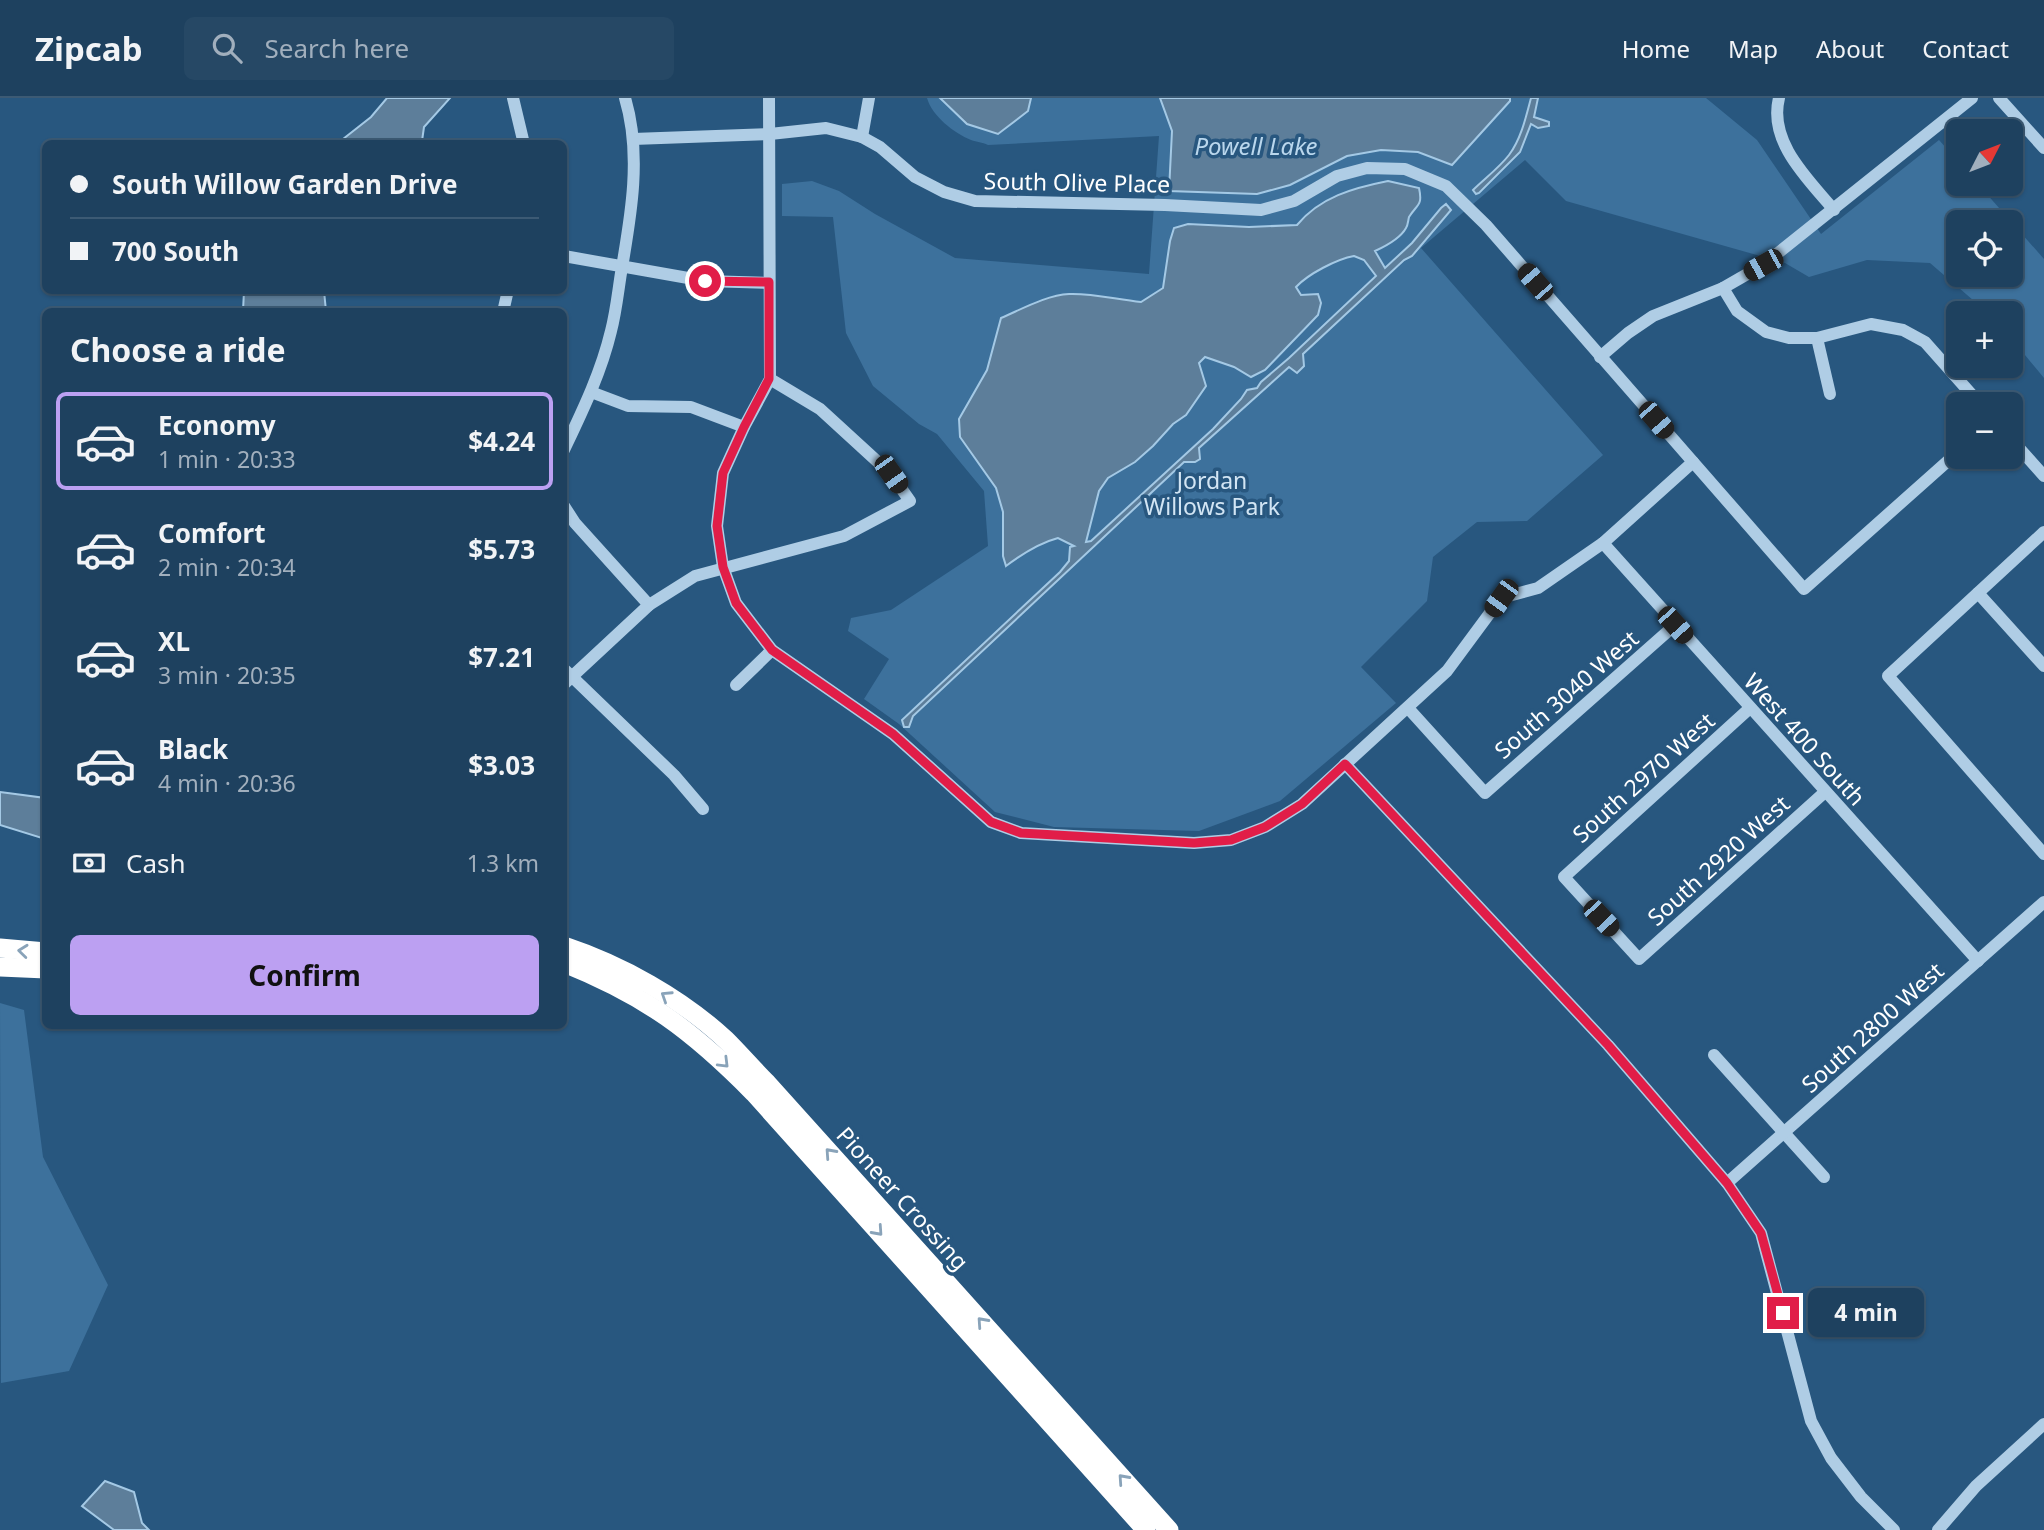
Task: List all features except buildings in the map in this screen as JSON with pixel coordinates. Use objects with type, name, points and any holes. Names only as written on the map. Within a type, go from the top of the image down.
[{"type":"highway","name":"Pioneer Crossing","points":[[567,947],[608,963],[647,984],[724,1039],[767,1083],[1169,1530]]},
{"type":"highway","points":[[0,948],[42,952]]},
{"type":"highway","name":"Pioneer Crossing","points":[[567,964],[602,978],[639,998],[679,1024],[713,1052],[754,1093],[1146,1530]]},
{"type":"highway","points":[[0,967],[42,969]]},
{"type":"street","points":[[513,98],[523,140]]},
{"type":"street","points":[[567,444],[591,392],[611,332],[632,208],[633,139],[631,116],[625,98]]},
{"type":"street","points":[[769,98],[769,379],[723,473],[717,526],[723,567],[736,603],[772,650],[893,734],[991,822],[1021,833],[1194,843],[1231,840],[1265,827],[1302,804],[1447,671],[1501,598],[1538,588],[1603,542],[1693,462]]},
{"type":"street","points":[[862,137],[869,98]]},
{"type":"street","points":[[1946,463],[1804,589],[1600,358],[1628,333],[1653,316],[1723,288],[1763,265],[1972,98]]},
{"type":"street","points":[[1999,98],[2044,148]]},
{"type":"street","points":[[1778,101],[1777,125],[1791,158],[1834,209]]},
{"type":"street","name":"South Olive Place","points":[[633,139],[769,134],[825,128],[862,137],[880,147],[915,177],[944,192],[975,201],[1261,210],[1294,201],[1337,176],[1367,168],[1405,169],[1446,186],[1486,225],[1600,358]]},
{"type":"street","points":[[567,257],[705,281],[769,282]]},
{"type":"street","points":[[1723,288],[1737,311],[1766,332],[1789,338],[1817,338],[1871,324],[1903,330],[1925,342],[1969,392]]},
{"type":"street","points":[[1817,338],[1830,394]]},
{"type":"street","points":[[567,675],[649,605],[695,576],[845,536],[910,501],[891,474],[820,410],[769,379]]},
{"type":"street","points":[[591,392],[628,406],[691,407],[744,427]]},
{"type":"street","points":[[2023,452],[2044,476]]},
{"type":"street","points":[[567,511],[649,605]]},
{"type":"street","points":[[2044,532],[1888,676],[2044,854]]},
{"type":"street","name":"West 400 South","points":[[1603,542],[1978,961]]},
{"type":"street","points":[[1978,593],[2044,666]]},
{"type":"street","name":"South 3040 West","points":[[1408,708],[1485,793],[1675,625]]},
{"type":"street","points":[[736,685],[772,650]]},
{"type":"street","points":[[567,677],[674,775],[703,809]]},
{"type":"street","name":"South 2970 West","points":[[1639,959],[1564,877],[1750,708]]},
{"type":"street","points":[[1345,764],[1608,1045],[1727,1183],[1761,1233],[1811,1421],[1831,1458],[1861,1497],[1894,1530]]},
{"type":"street","name":"South 2920 West","points":[[1639,959],[1825,792]]},
{"type":"street","name":"South 2800 West","points":[[1727,1183],[2044,902]]},
{"type":"street","points":[[1714,1055],[1824,1177]]},
{"type":"street","points":[[1938,1530],[1976,1486],[2044,1424]]},
{"type":"green space","name":"Jordan Willows Park","points":[[927,98],[1706,98],[1757,140],[1821,234],[1939,140],[1946,148],[1946,196],[1989,196],[2001,210],[1946,210],[1946,277],[1930,263],[1867,260],[1809,277],[1785,263],[1566,201],[1525,160],[1421,248],[1603,455],[1527,521],[1477,522],[1433,557],[1427,601],[1361,667],[1396,703],[1280,801],[1199,831],[1054,827],[995,812],[899,724],[864,699],[889,659],[848,631],[851,618],[891,610],[988,546],[984,491],[937,434],[919,424],[873,386],[846,333],[833,217],[782,216],[782,184],[812,181],[839,191],[955,258],[1149,274],[1159,136],[988,145],[958,133],[934,111]]},
{"type":"green space","name":"Jordan Willows Park","points":[[2023,235],[2044,259],[2044,378],[2023,353],[2023,301],[1974,301],[1958,287],[2023,287]]},
{"type":"green space","points":[[0,1003],[24,1010],[43,1157],[108,1285],[69,1371],[1,1383]]},
{"type":"water","points":[[387,98],[450,98],[424,127],[422,140],[342,140],[371,117]]},
{"type":"water","points":[[940,98],[1031,98],[1028,111],[998,134],[967,124]]},
{"type":"water","name":"Powell Lake","points":[[1160,98],[1510,98],[1510,101],[1452,165],[1418,152],[1381,150],[1347,156],[1290,185],[1257,194],[1169,191],[1172,131]]},
{"type":"water","points":[[1531,98],[1538,98],[1534,117],[1549,122],[1549,126],[1538,128],[1531,124],[1520,152],[1476,194],[1473,190],[1513,149],[1523,128]]},
{"type":"water","points":[[1388,181],[1419,188],[1420,202],[1400,236],[1375,251],[1385,268],[1412,243],[1441,208],[1446,204],[1451,210],[1412,256],[1404,260],[1303,354],[1304,366],[1297,373],[1289,367],[1199,448],[1200,459],[1184,462],[913,716],[909,727],[904,727],[902,720],[1060,572],[1069,561],[1070,547],[1074,546],[1058,538],[1031,549],[1006,566],[1003,556],[1003,512],[996,488],[960,437],[959,419],[987,370],[1001,318],[1052,297],[1069,294],[1141,302],[1163,288],[1174,228],[1188,224],[1249,227],[1297,225],[1316,207],[1338,195]],"holes":[[[1354,256],[1364,260],[1376,276],[1257,388],[1247,390],[1213,429],[1091,541],[1086,542],[1099,491],[1108,478],[1135,462],[1153,446],[1173,424],[1186,415],[1206,386],[1199,363],[1205,357],[1234,367],[1251,377],[1265,370],[1318,315],[1321,303],[1318,294],[1301,295],[1296,287],[1315,272],[1339,260]]]},
{"type":"water","points":[[244,294],[324,294],[326,308],[243,308]]},
{"type":"water","points":[[0,792],[42,798],[42,838],[0,825]]},
{"type":"water","points":[[105,1481],[134,1492],[142,1523],[149,1530],[114,1530],[82,1506]]},
{"type":"route","points":[[705,281],[769,282],[769,379],[723,473],[717,526],[723,567],[736,603],[772,650],[893,734],[991,822],[1021,833],[1194,843],[1231,840],[1265,827],[1302,804],[1345,764],[1608,1045],[1727,1183],[1761,1233],[1783,1313]]}]
